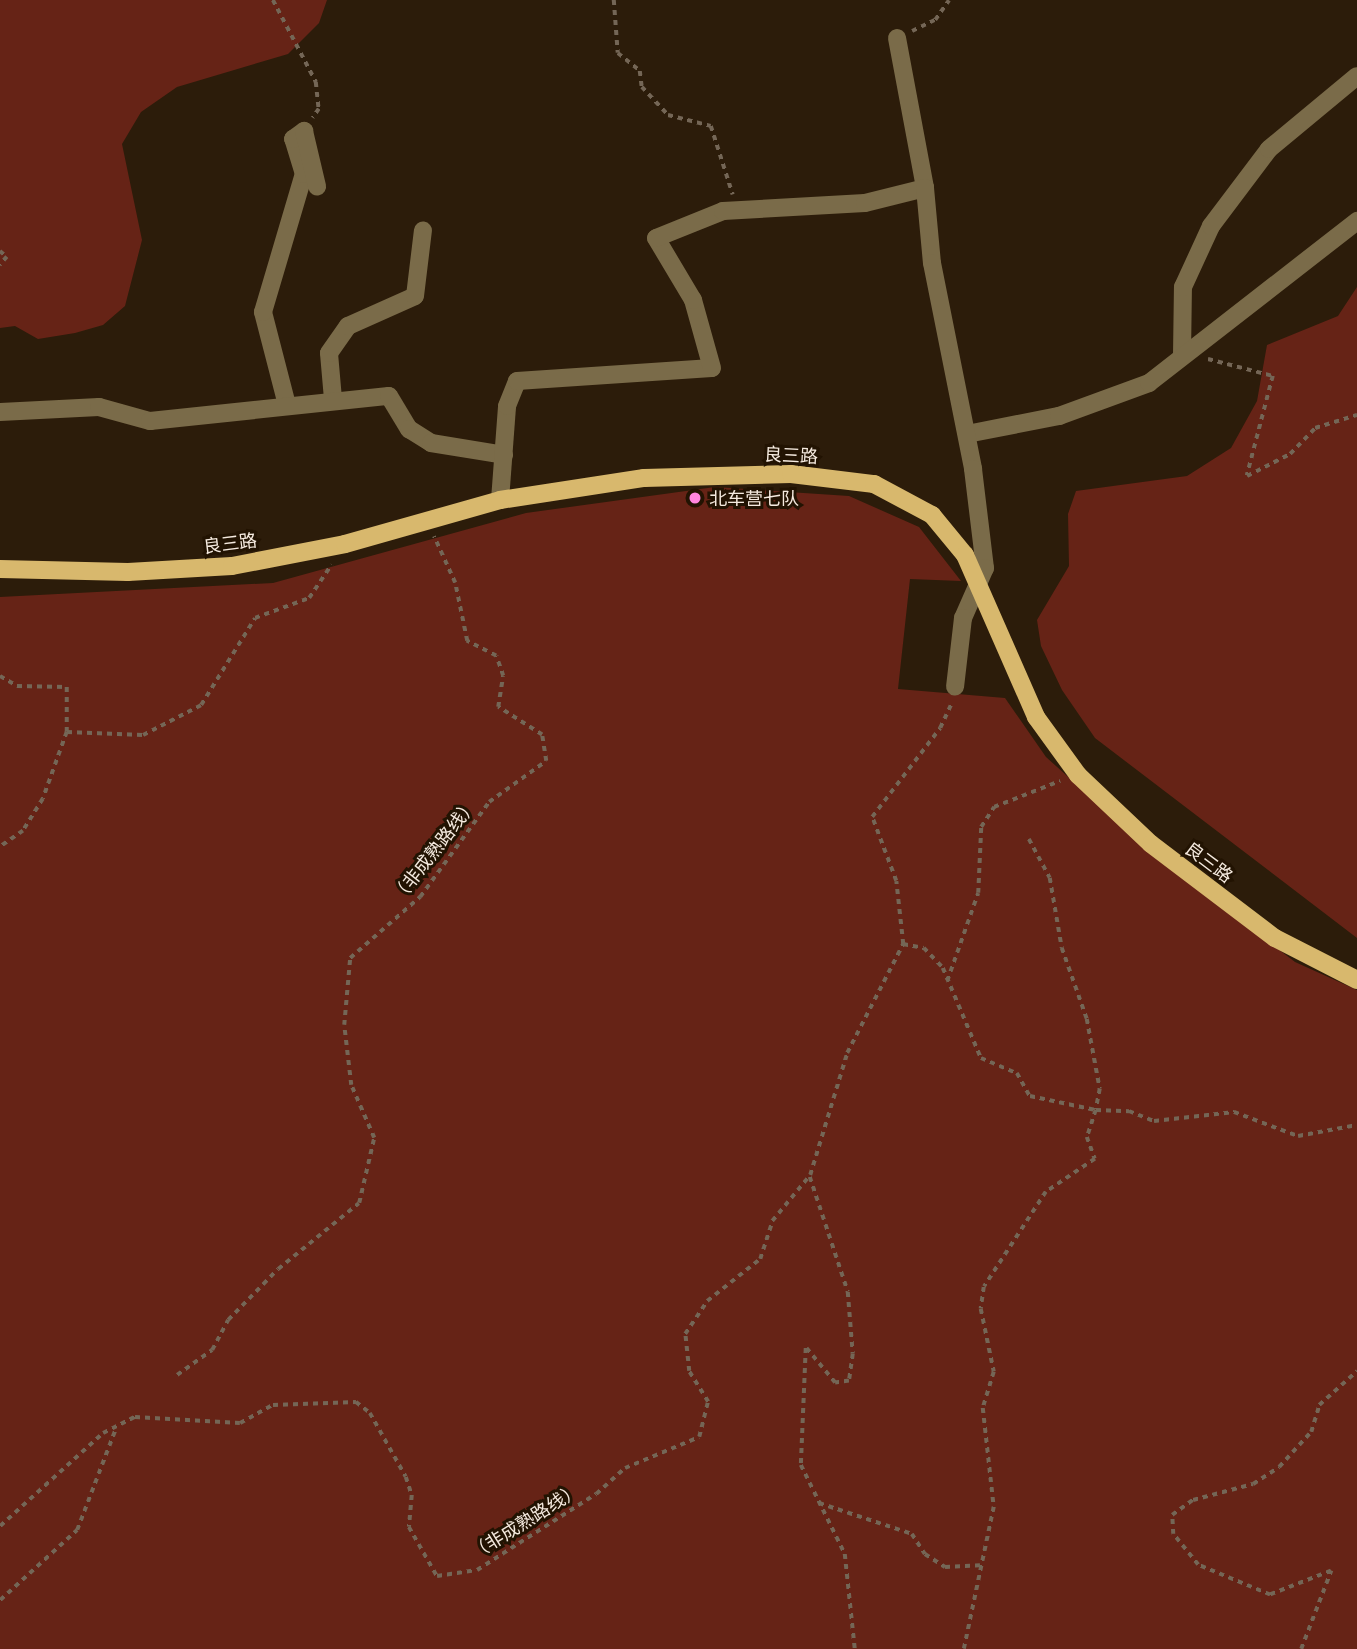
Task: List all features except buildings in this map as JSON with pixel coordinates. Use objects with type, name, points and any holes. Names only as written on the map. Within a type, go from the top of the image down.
[{"type":"main road","name":"良三路","points":[[0,569],[181,570],[345,544],[500,500],[694,475],[790,474],[874,484],[932,515],[982,586],[1036,717],[1078,775],[1151,844],[1275,938],[1357,980]]},
{"type":"street","points":[[897,38],[925,188],[932,263],[967,434],[982,536],[982,586],[963,618],[955,687]]},
{"type":"street","points":[[1182,355],[1183,287],[1211,226],[1269,149],[1357,76]]},
{"type":"street","points":[[286,405],[263,312],[304,174],[293,139],[304,131],[317,186]]},
{"type":"street","points":[[500,500],[507,406],[517,381],[712,368],[693,300],[656,238],[736,211],[865,203],[925,188]]},
{"type":"street","points":[[967,434],[1059,416],[1149,383],[1357,220]]},
{"type":"street","points":[[333,399],[329,353],[348,326],[415,296],[423,230]]},
{"type":"street","points":[[0,412],[99,407],[150,421],[333,399],[388,396],[410,429],[430,443],[504,455]]},
{"type":"path","points":[[273,0],[316,82],[319,109],[304,131]]},
{"type":"path","points":[[614,0],[618,53],[640,71],[642,87],[668,115],[711,127],[736,211]]},
{"type":"path","points":[[897,38],[935,20],[949,0]]},
{"type":"path","points":[[0,251],[7,257],[0,265]]},
{"type":"path","points":[[1182,355],[1273,376],[1247,476],[1290,454],[1315,428],[1357,415]]},
{"type":"path","name":"（非成熟路线）","points":[[177,1375],[212,1350],[228,1320],[278,1269],[359,1203],[374,1138],[351,1085],[344,1025],[350,958],[420,897],[489,802],[546,761],[542,735],[498,707],[503,676],[496,656],[467,641],[455,583],[427,520]]},
{"type":"path","points":[[67,732],[142,735],[201,705],[255,618],[309,598],[345,544]]},
{"type":"path","points":[[0,676],[17,686],[67,687],[67,732],[43,799],[23,831],[0,847]]},
{"type":"path","points":[[955,687],[940,728],[872,817],[896,881],[903,944],[925,948],[947,981],[981,1058],[1017,1073],[1030,1096],[1096,1110],[1129,1111],[1154,1121],[1234,1112],[1298,1136],[1357,1125]]},
{"type":"path","points":[[947,981],[978,893],[981,827],[994,807],[1078,775]]},
{"type":"path","points":[[964,1649],[994,1507],[983,1408],[994,1372],[981,1310],[984,1287],[1046,1192],[1095,1159],[1087,1137],[1100,1089],[1087,1019],[1062,948],[1050,878],[1029,839]]},
{"type":"path","name":"（非成熟路线）","points":[[0,1526],[116,1426],[135,1417],[240,1423],[273,1405],[356,1402],[370,1413],[406,1477],[412,1495],[408,1527],[437,1576],[477,1570],[596,1494],[625,1468],[699,1437],[708,1402],[689,1371],[685,1334],[707,1301],[760,1259],[772,1221],[810,1175],[847,1053],[903,944]]},
{"type":"path","points":[[810,1175],[853,1319],[849,1381],[835,1383],[806,1348],[802,1368],[801,1465],[845,1554],[855,1649]]},
{"type":"path","points":[[1301,1649],[1331,1571],[1270,1595],[1198,1565],[1173,1534],[1172,1515],[1193,1500],[1252,1484],[1279,1467],[1311,1433],[1319,1405],[1357,1371]]},
{"type":"path","points":[[0,1600],[77,1530],[116,1426]]},
{"type":"path","points":[[817,1502],[912,1534],[925,1554],[945,1567],[981,1565]]},
{"type":"shaded area","points":[[0,0],[327,0],[319,23],[288,54],[177,87],[141,112],[122,144],[142,240],[125,306],[103,325],[75,333],[38,339],[15,326],[0,328]]},
{"type":"shaded area","points":[[1357,287],[1357,938],[1095,738],[1062,690],[1041,646],[1037,620],[1069,566],[1068,514],[1076,491],[1187,476],[1231,448],[1257,401],[1267,345],[1338,316]]},
{"type":"shaded area","points":[[715,487],[849,496],[919,527],[961,581],[910,579],[898,689],[1005,698],[1046,757],[1146,847],[1295,962],[1357,990],[1357,1649],[0,1649],[0,597],[273,583],[526,513]]},
{"type":"place","name":"北车营七队","points":[[695,498]]}]
